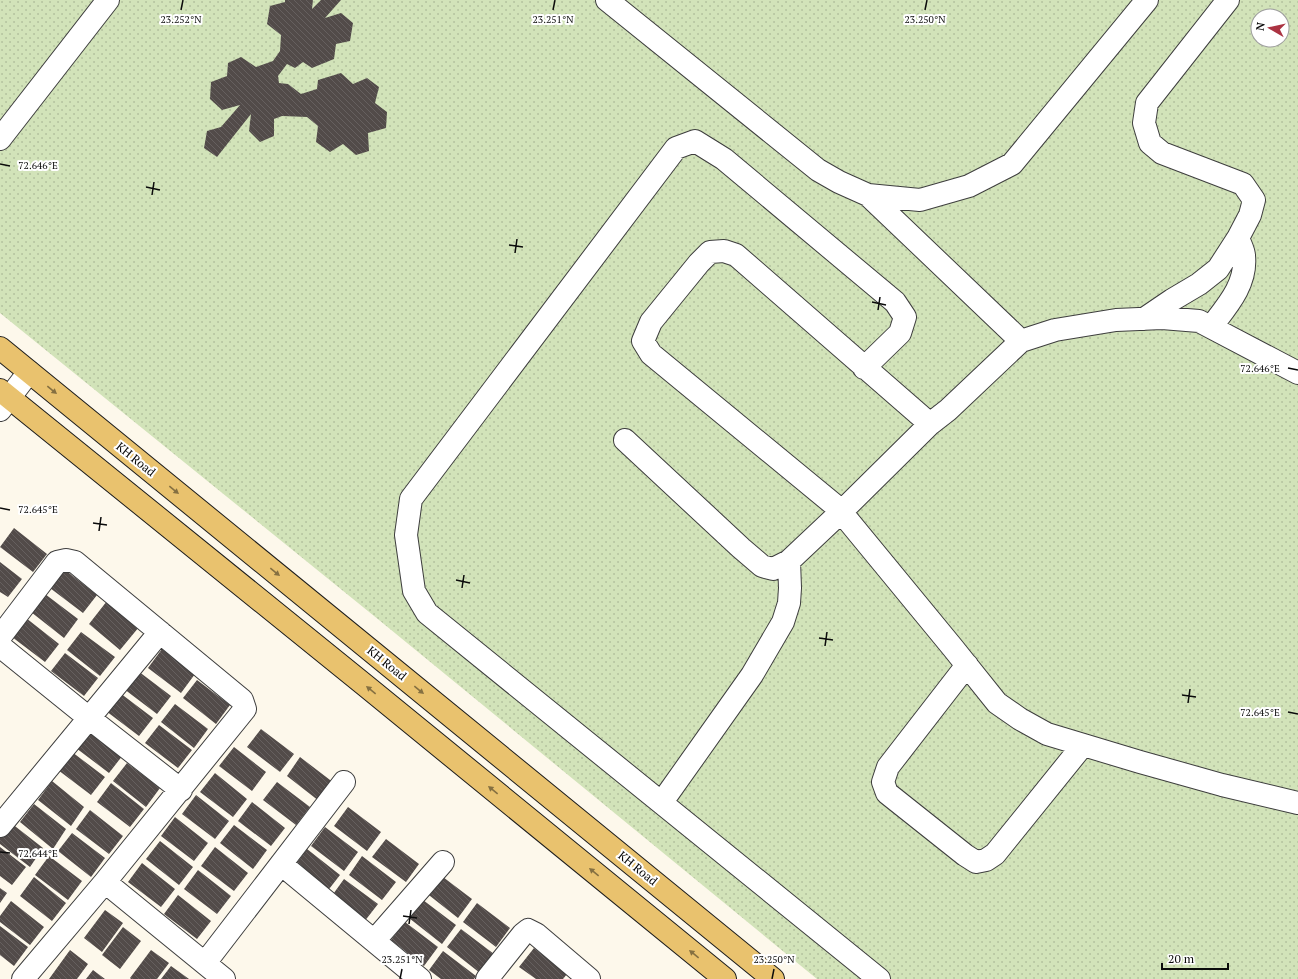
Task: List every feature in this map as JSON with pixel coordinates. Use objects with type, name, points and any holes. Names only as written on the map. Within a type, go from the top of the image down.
[{"type":"main road","name":"KH Road","points":[[0,348],[773,979]]},
{"type":"main road","points":[[3,399],[366,686],[725,979]]},
{"type":"street","points":[[0,139],[108,0]]},
{"type":"street","points":[[606,0],[818,170],[839,182],[868,195],[920,200],[969,186],[1012,164],[1147,0]]},
{"type":"street","points":[[1144,319],[1199,284],[1218,269],[1238,238],[1250,215],[1254,200],[1243,184],[1162,153],[1150,143],[1144,123],[1147,103],[1228,0]]},
{"type":"street","points":[[864,368],[900,333],[905,317],[895,302],[724,159],[695,141],[676,148],[411,499],[406,535],[414,590],[427,613],[879,979]]},
{"type":"street","points":[[868,195],[1021,341]]},
{"type":"street","points":[[1211,327],[1231,301],[1242,280],[1244,256],[1238,238]]},
{"type":"street","points":[[930,424],[736,255],[724,251],[710,252],[699,263],[651,322],[643,341],[651,354],[831,502],[841,512],[997,703],[1020,719],[1047,734],[1222,785],[1298,803]]},
{"type":"street","points":[[625,440],[741,548],[762,566],[773,569],[789,560],[841,512],[930,424],[948,410],[1021,341],[1055,330],[1116,320],[1162,318],[1199,321],[1298,373]]},
{"type":"street","points":[[3,399],[29,372]]},
{"type":"street","points":[[0,637],[57,562],[66,560],[75,562],[242,700],[245,708],[181,790],[23,979]]},
{"type":"street","points":[[662,802],[752,675],[783,622],[789,603],[789,560]]},
{"type":"street","points":[[0,826],[160,632]]},
{"type":"street","points":[[0,646],[88,718],[181,790]]},
{"type":"street","points":[[967,665],[888,767],[883,782],[887,793],[965,855],[976,862],[986,860],[995,854],[1083,745]]},
{"type":"street","points":[[205,963],[344,782]]},
{"type":"street","points":[[374,941],[443,862]]},
{"type":"street","points":[[281,864],[420,979]]},
{"type":"street","points":[[105,882],[224,979]]},
{"type":"street","points":[[486,979],[528,930],[536,934],[589,979]]},
{"type":"green space","points":[[0,0],[1298,0],[1298,979],[817,979],[379,620],[0,313]]},
{"type":"building","points":[[285,0],[313,0],[312,9],[321,0],[341,0],[325,18],[341,13],[353,23],[350,41],[336,44],[334,59],[312,68],[303,62],[295,68],[287,64],[278,76],[279,83],[288,84],[301,94],[317,89],[318,80],[341,73],[353,84],[367,78],[379,87],[375,103],[387,112],[386,128],[368,133],[369,151],[356,155],[343,144],[330,152],[316,142],[318,126],[307,117],[282,116],[274,119],[274,136],[260,142],[249,131],[251,114],[217,157],[204,148],[207,131],[221,127],[240,105],[222,110],[210,99],[211,82],[227,76],[228,63],[241,57],[256,67],[273,61],[280,51],[281,35],[267,24],[270,6],[285,2]]},
{"type":"building","points":[[14,528],[47,554],[33,572],[0,547]]},
{"type":"building","points":[[0,562],[22,579],[8,597],[0,592]]},
{"type":"building","points":[[64,569],[97,595],[83,613],[50,588]]},
{"type":"building","points":[[45,594],[78,619],[64,638],[31,612]]},
{"type":"building","points":[[107,601],[139,627],[120,650],[89,624]]},
{"type":"building","points":[[26,618],[59,644],[45,662],[12,637]]},
{"type":"building","points":[[81,632],[115,657],[100,676],[67,650]]},
{"type":"building","points":[[162,649],[195,674],[181,693],[148,668]]},
{"type":"building","points":[[65,653],[98,678],[84,696],[51,671]]},
{"type":"building","points":[[138,671],[171,696],[157,714],[124,689]]},
{"type":"building","points":[[197,680],[230,705],[216,724],[183,698]]},
{"type":"building","points":[[120,693],[153,718],[139,736],[106,711]]},
{"type":"building","points":[[175,704],[208,729],[194,748],[161,722]]},
{"type":"building","points":[[159,725],[192,750],[178,768],[145,743]]},
{"type":"building","points":[[90,729],[123,755],[109,773],[76,748]]},
{"type":"building","points":[[261,729],[294,754],[280,772],[247,747]]},
{"type":"building","points":[[234,747],[266,772],[252,791],[219,766]]},
{"type":"building","points":[[72,752],[105,777],[91,795],[58,770]]},
{"type":"building","points":[[300,757],[334,783],[319,801],[287,776]]},
{"type":"building","points":[[127,763],[160,788],[146,807],[113,781]]},
{"type":"building","points":[[215,773],[247,799],[233,817],[200,792]]},
{"type":"building","points":[[52,781],[84,807],[71,826],[38,800]]},
{"type":"building","points":[[277,782],[310,807],[296,825],[263,800]]},
{"type":"building","points":[[111,783],[144,809],[130,827],[97,802]]},
{"type":"building","points":[[196,795],[229,821],[215,839],[182,814]]},
{"type":"building","points":[[252,802],[285,828],[271,846],[238,821]]},
{"type":"building","points":[[34,804],[66,829],[53,849],[20,822]]},
{"type":"building","points":[[348,807],[381,832],[367,851],[334,826]]},
{"type":"building","points":[[90,810],[123,836],[109,854],[76,829]]},
{"type":"building","points":[[175,817],[208,843],[194,861],[161,836]]},
{"type":"building","points":[[11,823],[43,848],[30,867],[0,844],[0,837]]},
{"type":"building","points":[[234,825],[267,850],[253,869],[220,843]]},
{"type":"building","points":[[325,827],[358,852],[344,871],[311,846]]},
{"type":"building","points":[[72,833],[105,858],[91,877],[58,851]]},
{"type":"building","points":[[386,839],[419,864],[406,882],[372,857]]},
{"type":"building","points":[[160,841],[193,867],[179,885],[146,859]]},
{"type":"building","points":[[0,847],[26,867],[12,885],[0,876]]},
{"type":"building","points":[[215,847],[248,873],[234,891],[201,866]]},
{"type":"building","points":[[307,849],[340,875],[326,893],[293,868]]},
{"type":"building","points":[[49,856],[82,881],[68,900],[35,875]]},
{"type":"building","points":[[362,856],[396,882],[382,900],[349,875]]},
{"type":"building","points":[[142,863],[175,889],[161,907],[128,882]]},
{"type":"building","points":[[198,870],[231,896],[217,914],[184,889]]},
{"type":"building","points":[[439,874],[472,899],[458,918],[425,892]]},
{"type":"building","points":[[34,877],[66,903],[52,921],[20,896]]},
{"type":"building","points":[[344,879],[378,904],[364,922],[331,897]]},
{"type":"building","points":[[0,888],[7,893],[0,903]]},
{"type":"building","points":[[178,895],[211,921],[197,939],[164,914]]},
{"type":"building","points":[[423,900],[456,925],[442,944],[409,918]]},
{"type":"building","points":[[11,901],[44,927],[30,945],[0,922],[0,916]]},
{"type":"building","points":[[477,903],[510,928],[496,947],[463,922]]},
{"type":"building","points":[[105,910],[123,923],[102,952],[84,938]]},
{"type":"building","points":[[405,922],[438,947],[424,966],[391,940]]},
{"type":"building","points":[[0,926],[28,947],[14,966],[0,955]]},
{"type":"building","points":[[123,927],[141,941],[120,969],[102,955]]},
{"type":"building","points":[[461,929],[494,954],[480,973],[447,947]]},
{"type":"building","points":[[534,948],[567,974],[563,979],[536,979],[519,967]]},
{"type":"building","points":[[70,950],[88,964],[77,979],[49,979]]},
{"type":"building","points":[[151,950],[169,963],[157,979],[131,979],[130,978]]},
{"type":"building","points":[[443,951],[476,976],[474,979],[441,979],[429,970]]},
{"type":"building","points":[[171,966],[189,979],[161,979]]},
{"type":"building","points":[[93,970],[105,979],[86,979]]}]
